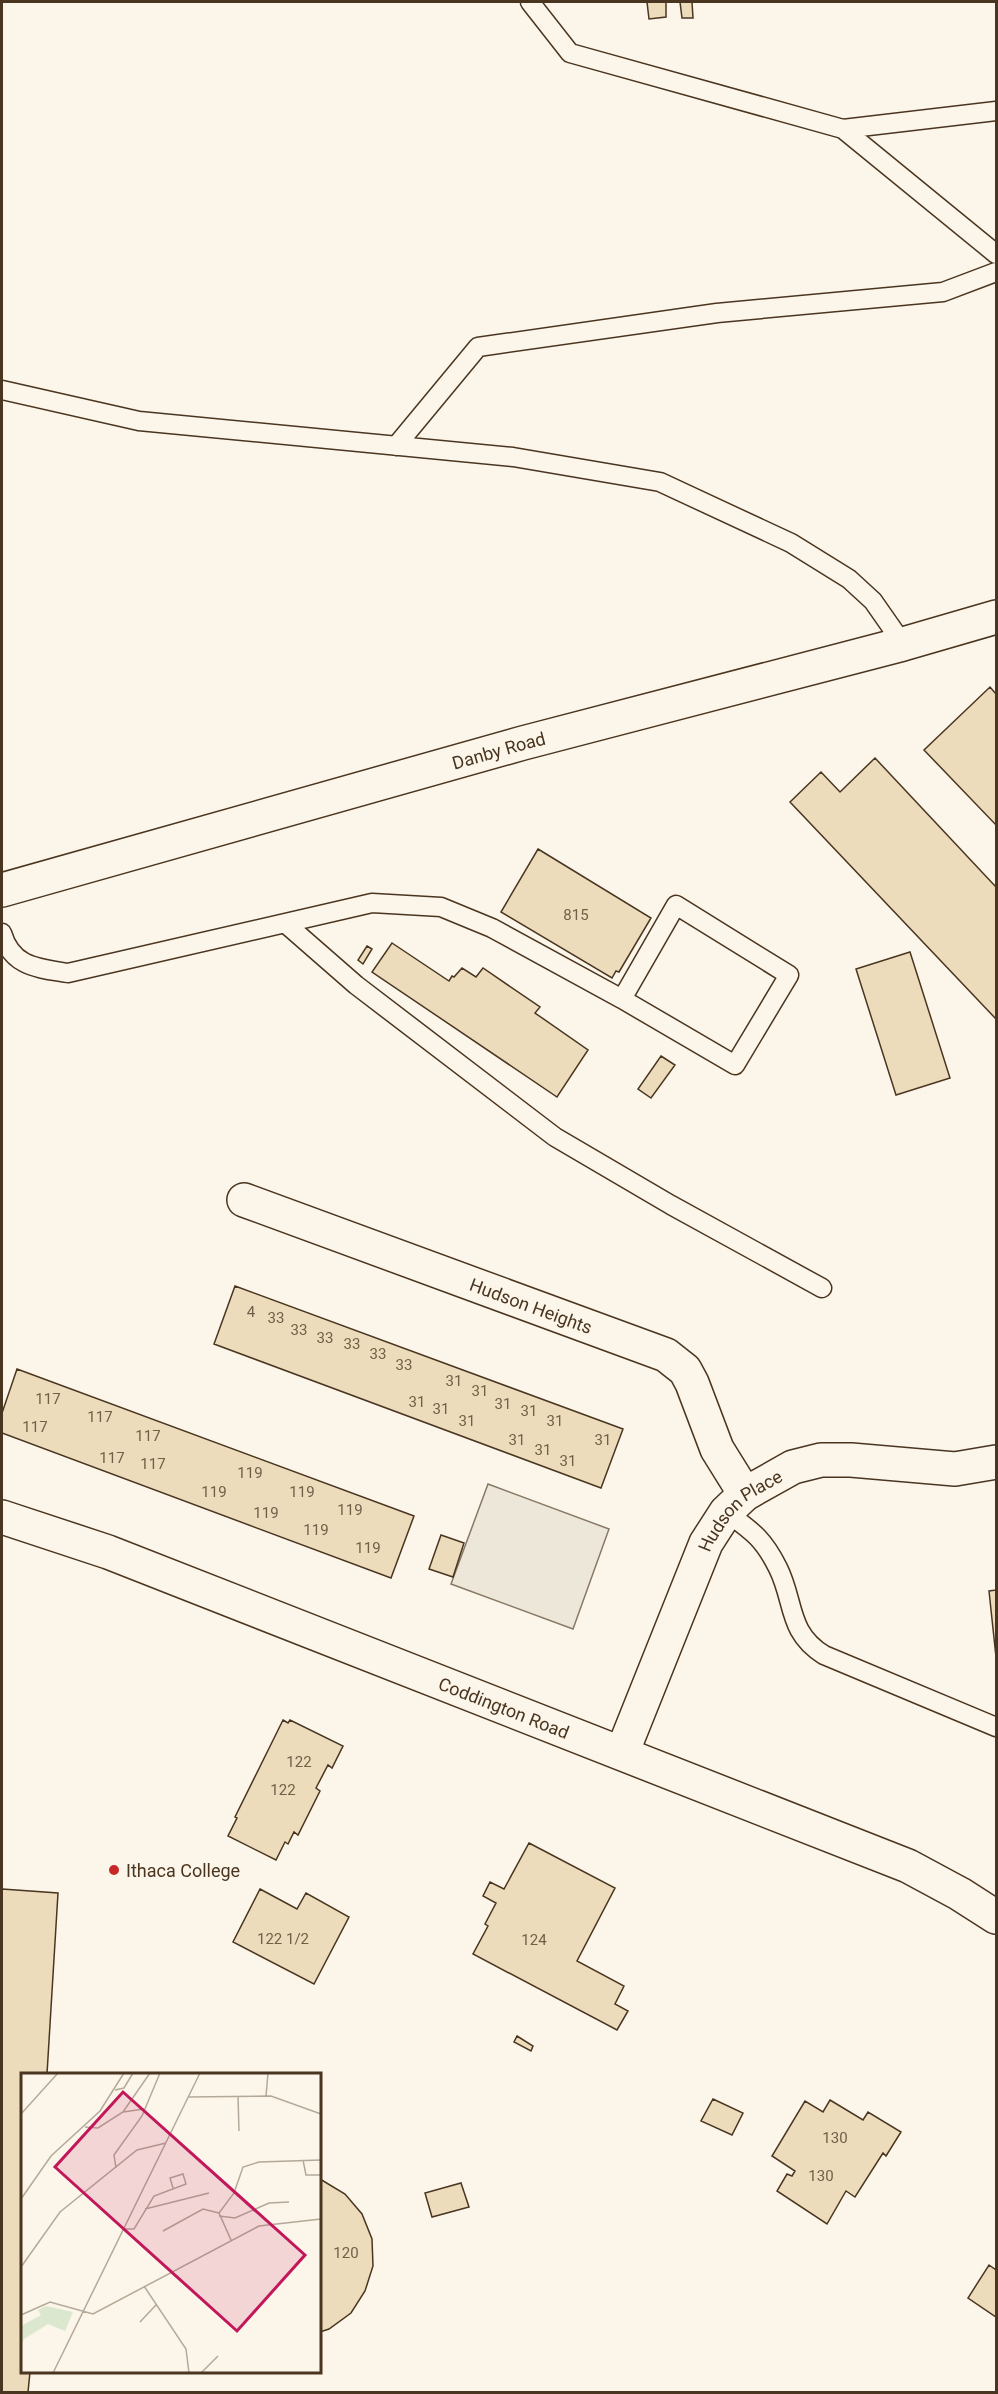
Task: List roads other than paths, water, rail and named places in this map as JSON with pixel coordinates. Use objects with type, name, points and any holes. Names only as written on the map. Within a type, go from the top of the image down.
[{"type":"street","name":"Danby Road","points":[[2,890],[523,743],[996,618]]},
{"type":"street","name":"Hudson Heights","points":[[244,1200],[666,1355],[685,1370],[692,1383],[735,1503]]},
{"type":"street","name":"Hudson Place","points":[[622,1753],[706,1543],[735,1503],[793,1467],[821,1460],[851,1460],[955,1469],[996,1462]]},
{"type":"street","name":"Coddington Road","points":[[2,1517],[108,1552],[908,1866],[960,1894],[996,1917]]},
{"type":"lane","points":[[530,2],[570,53],[843,129],[996,111]]},
{"type":"lane","points":[[843,129],[996,254]]},
{"type":"lane","points":[[396,446],[478,347],[717,313],[943,292],[996,272]]},
{"type":"lane","points":[[2,390],[139,421],[513,457],[660,482],[791,543],[849,579],[873,601],[903,644]]},
{"type":"lane","points":[[2,933],[5,944],[15,958],[35,968],[68,973],[372,903],[441,907],[492,928],[622,999],[735,1065],[789,975],[676,905],[622,999]]},
{"type":"lane","points":[[285,923],[356,985],[555,1137],[671,1205],[822,1288]]},
{"type":"lane","points":[[735,1503],[779,1570],[797,1627],[809,1646],[824,1655],[996,1726]]},
{"type":"place","name":"Ithaca College","points":[[114,1870]]}]
